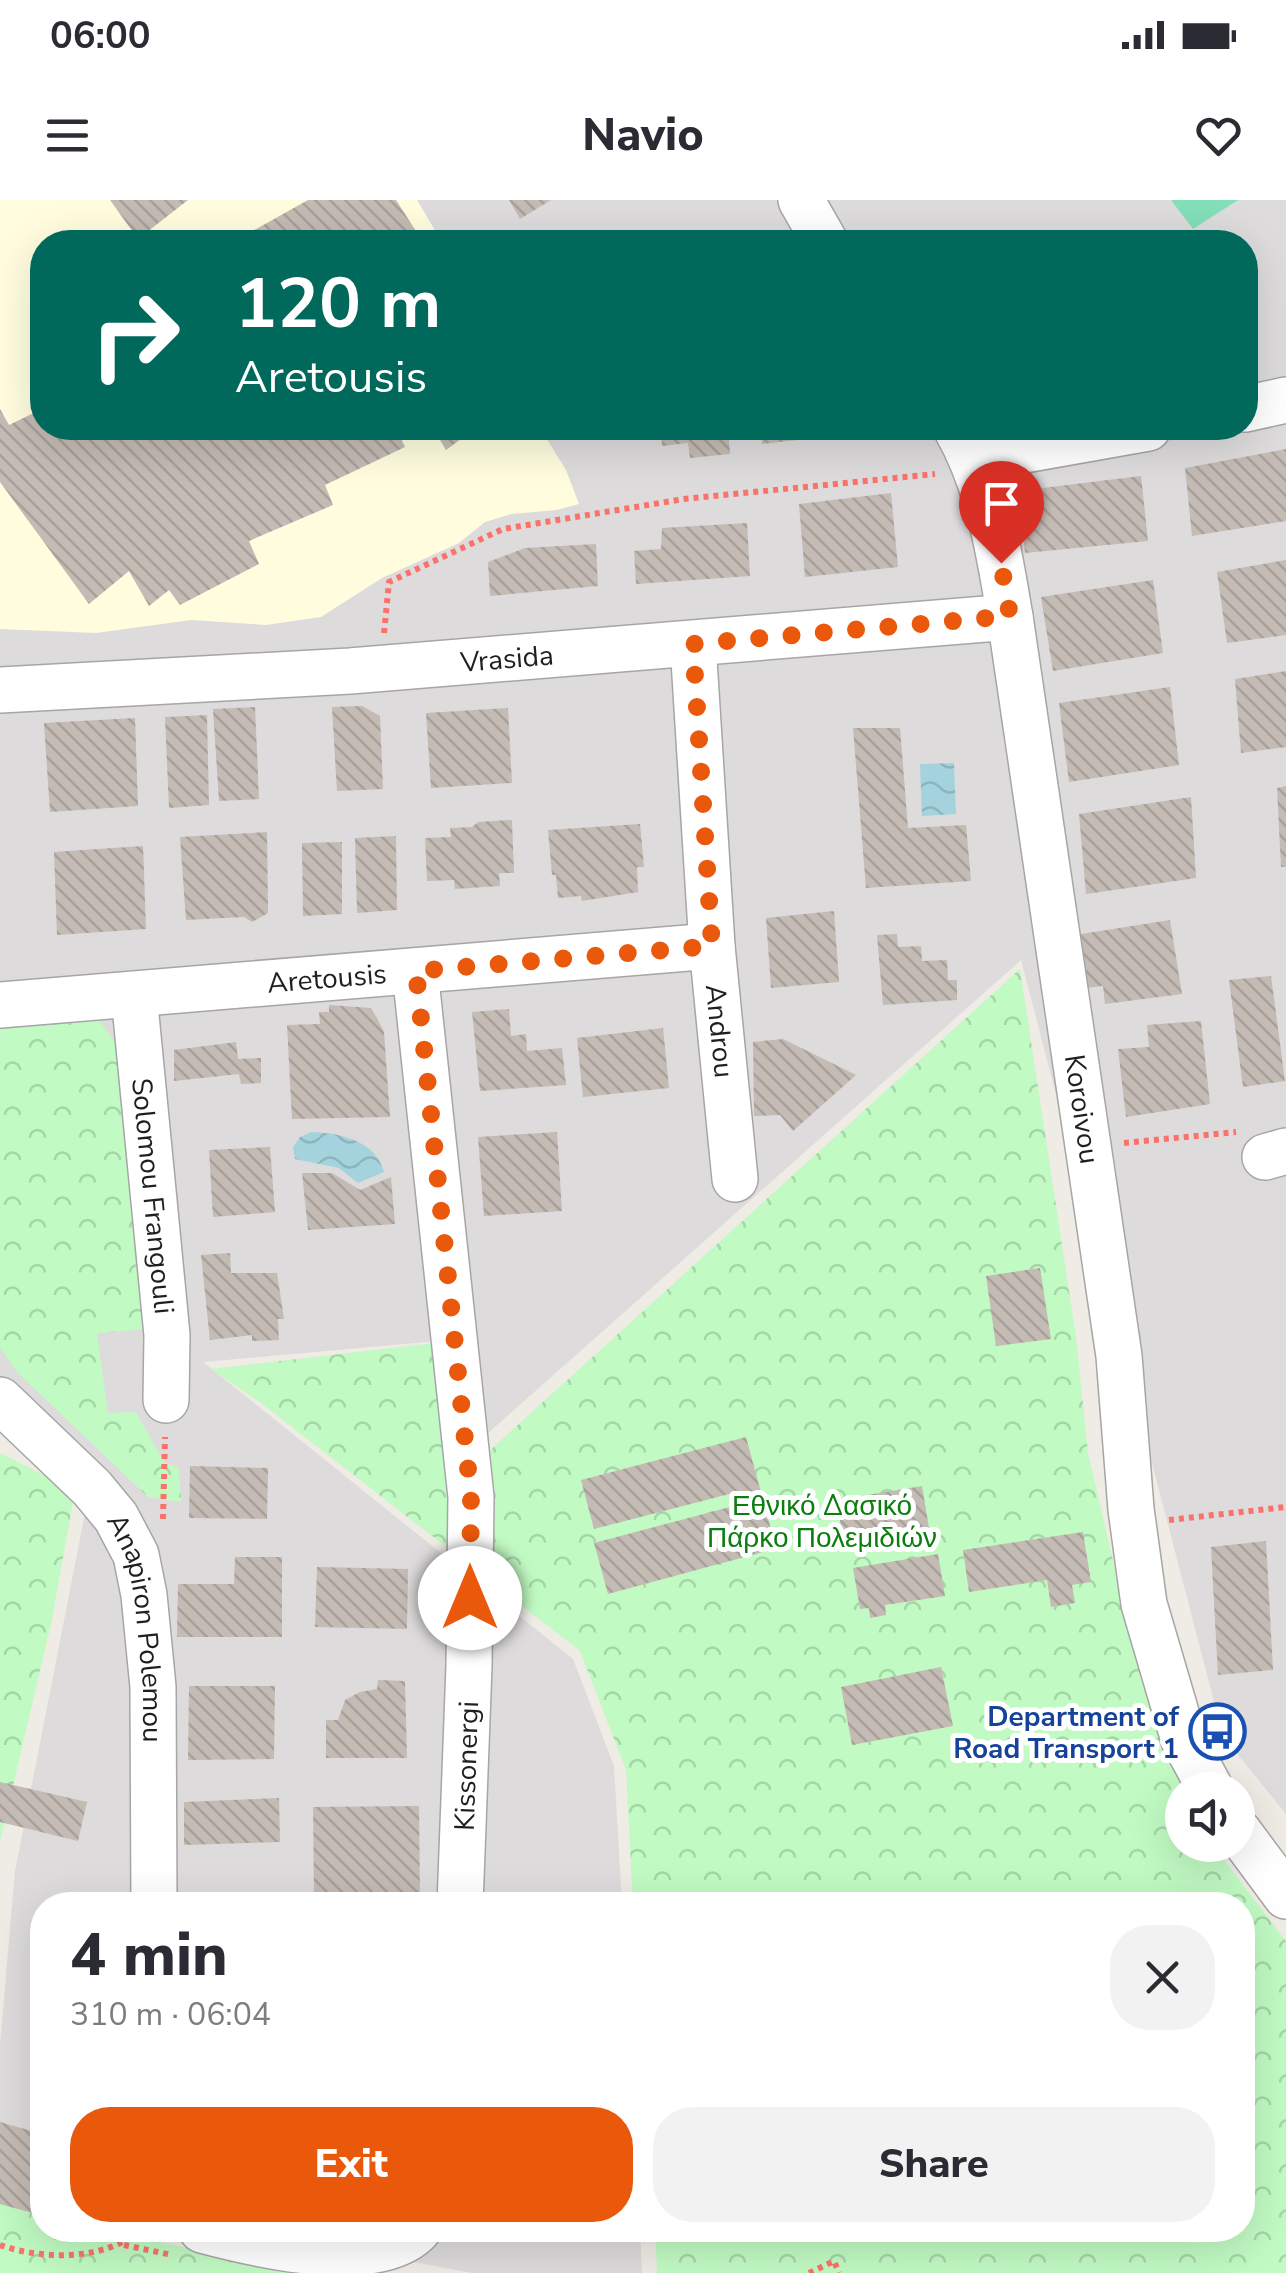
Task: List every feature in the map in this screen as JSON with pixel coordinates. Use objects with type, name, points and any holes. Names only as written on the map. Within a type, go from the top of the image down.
[{"type":"street","points":[[802,200],[818,230]]},
{"type":"street","points":[[1258,405],[1286,400]]},
{"type":"street","points":[[965,443],[1002,440]]},
{"type":"street","name":"Koroivou","points":[[965,443],[996,537],[1010,616],[1119,1356],[1144,1604],[1184,1740],[1201,1772]]},
{"type":"street","name":"Vrasida","points":[[0,690],[380,668],[1010,616]]},
{"type":"street","name":"Androu","points":[[693,644],[712,946],[735,1179]]},
{"type":"street","name":"Aretousis","points":[[0,1006],[712,946]]},
{"type":"street","name":"Kissonergi","points":[[416,971],[471,1497],[470,1666],[461,1892]]},
{"type":"street","name":"Solomou Frangouli","points":[[134,995],[167,1335],[166,1400]]},
{"type":"street","name":"Anapiron Polemou","points":[[0,1400],[92,1488],[116,1517],[136,1555],[154,1687],[154,1892]]},
{"type":"street","points":[[1255,1853],[1286,1896]]},
{"type":"street","points":[[257,2242],[302,2252],[370,2254],[384,2252],[402,2242]]},
{"type":"path","points":[[380,668],[389,582],[504,529],[684,499],[928,476],[965,443]]},
{"type":"path","points":[[1088,1146],[1265,1130],[1276,1154]]},
{"type":"path","points":[[129,1542],[163,1524],[166,1400]]},
{"type":"path","points":[[1133,1524],[1286,1507]]},
{"type":"path","points":[[0,2245],[59,2256],[126,2242]]},
{"type":"path","points":[[809,2273],[834,2261],[839,2273]]},
{"type":"shaded area","points":[[0,200],[1286,200],[1286,1814],[1223,1736],[1021,960],[487,1434],[471,1338],[203,1362],[573,1659],[614,1766],[621,1892],[30,1892],[30,2190],[0,2184],[0,2046],[15,1871],[95,1462],[0,1426]]},
{"type":"shaded area","points":[[0,200],[417,200],[435,230],[30,230],[30,440],[547,440],[566,470],[579,504],[485,522],[459,543],[382,578],[321,617],[266,625],[191,620],[96,633],[0,629]]},
{"type":"shaded area","points":[[308,2242],[641,2242],[642,2273],[472,2273]]},
{"type":"green space","points":[[1171,200],[1238,200],[1193,229]]},
{"type":"green space","name":"Εθνικό Δασικό Πάρκο Πολεμιδιών","points":[[1020,969],[1076,1337],[1088,1453],[1115,1569],[1176,1772],[1165,1772],[1165,1862],[1225,1862],[1248,1892],[632,1892],[626,1770],[580,1651],[261,1403],[211,1369],[451,1341],[466,1472]]},
{"type":"green space","points":[[97,1018],[120,1049],[148,1329],[97,1333],[108,1413],[136,1412],[164,1462],[179,1469],[181,1502],[148,1497],[17,1372],[0,1348],[0,1021]]},
{"type":"green space","points":[[0,1453],[75,1491],[51,1624],[0,1841]]},
{"type":"green space","name":"Εθνικό Δασικό Πάρκο Πολεμιδιών","points":[[1255,1901],[1286,1941],[1286,2273],[657,2273],[656,2242],[1255,2242]]},
{"type":"green space","points":[[0,2199],[30,2208],[30,2242],[159,2242],[299,2273],[0,2273]]},
{"type":"water","points":[[954,763],[956,814],[922,816],[920,764]]},
{"type":"water","points":[[311,1132],[356,1141],[373,1153],[384,1172],[358,1183],[339,1168],[295,1159],[293,1147],[300,1137]]},
{"type":"building","points":[[110,200],[188,200],[150,230],[132,230]]},
{"type":"building","points":[[308,200],[396,200],[415,230],[254,230]]},
{"type":"building","points":[[509,200],[551,200],[520,219]]},
{"type":"building","points":[[0,409],[9,425],[30,415],[30,440],[402,440],[405,447],[325,485],[333,505],[249,541],[259,564],[180,605],[169,590],[149,606],[129,571],[89,604],[0,482]]},
{"type":"building","points":[[440,440],[460,440],[446,450]]},
{"type":"building","points":[[662,440],[729,440],[730,454],[690,458],[688,443],[662,446]]},
{"type":"building","points":[[762,440],[796,440],[762,444]]},
{"type":"building","points":[[1286,449],[1286,521],[1192,536],[1185,468]]},
{"type":"building","points":[[1141,476],[1148,541],[1025,553],[1018,491]]},
{"type":"building","points":[[891,493],[898,567],[805,577],[799,504]]},
{"type":"building","points":[[747,523],[750,576],[636,584],[634,551],[661,549],[662,528]]},
{"type":"building","points":[[596,544],[598,586],[490,596],[488,562],[525,548]]},
{"type":"building","points":[[1286,560],[1286,635],[1227,643],[1217,572]]},
{"type":"building","points":[[1153,580],[1163,653],[1053,671],[1041,597]]},
{"type":"building","points":[[1286,671],[1286,747],[1241,753],[1235,679]]},
{"type":"building","points":[[1170,687],[1179,765],[1069,782],[1059,703]]},
{"type":"building","points":[[362,706],[380,716],[383,789],[337,791],[332,707]]},
{"type":"building","points":[[255,707],[259,799],[219,801],[213,709]]},
{"type":"building","points":[[508,708],[512,783],[431,788],[426,713]]},
{"type":"building","points":[[207,715],[209,805],[169,808],[165,717]]},
{"type":"building","points":[[135,718],[138,806],[50,812],[44,723]]},
{"type":"building","points":[[853,728],[900,728],[908,828],[966,825],[971,881],[866,888]]},
{"type":"building","points":[[1286,786],[1286,867],[1281,867],[1277,788]]},
{"type":"building","points":[[1191,797],[1196,878],[1086,894],[1079,814]]},
{"type":"building","points":[[512,820],[514,873],[499,873],[500,886],[455,889],[454,880],[427,881],[425,838],[451,837],[450,828],[472,827],[478,822]]},
{"type":"building","points":[[640,824],[644,867],[637,867],[638,892],[582,901],[581,896],[558,898],[548,830]]},
{"type":"building","points":[[267,832],[268,913],[252,922],[244,917],[186,920],[180,837]]},
{"type":"building","points":[[396,836],[397,910],[357,913],[355,838]]},
{"type":"building","points":[[342,842],[342,914],[303,916],[302,843]]},
{"type":"building","points":[[143,846],[146,929],[57,935],[54,852]]},
{"type":"building","points":[[834,911],[839,982],[771,988],[766,918]]},
{"type":"building","points":[[1170,920],[1182,994],[1105,1004],[1103,986],[1085,988],[1075,935]]},
{"type":"building","points":[[897,934],[898,947],[921,946],[922,961],[947,960],[948,980],[957,980],[957,1000],[883,1005],[877,935]]},
{"type":"building","points":[[1271,976],[1285,1081],[1243,1087],[1229,980]]},
{"type":"building","points":[[329,1005],[371,1008],[377,1018],[384,1032],[390,1117],[292,1119],[287,1025],[320,1024],[319,1012],[329,1012]]},
{"type":"building","points":[[509,1009],[511,1036],[526,1034],[527,1051],[562,1048],[566,1085],[480,1091],[472,1012]]},
{"type":"building","points":[[1201,1021],[1210,1104],[1126,1117],[1118,1049],[1149,1047],[1147,1025]]},
{"type":"building","points":[[663,1028],[669,1088],[583,1097],[577,1038]]},
{"type":"building","points":[[783,1039],[856,1075],[793,1131],[780,1115],[754,1116],[753,1042]]},
{"type":"building","points":[[236,1042],[238,1059],[261,1058],[261,1083],[241,1084],[239,1074],[174,1081],[174,1050]]},
{"type":"building","points":[[557,1132],[562,1211],[484,1216],[478,1137]]},
{"type":"building","points":[[270,1147],[275,1212],[213,1217],[209,1150]]},
{"type":"building","points":[[302,1173],[332,1173],[360,1190],[391,1177],[395,1224],[308,1230]]},
{"type":"building","points":[[230,1253],[231,1273],[277,1273],[284,1319],[278,1319],[279,1340],[252,1341],[252,1335],[210,1340],[201,1255]]},
{"type":"building","points":[[1040,1268],[1051,1339],[996,1346],[986,1276]]},
{"type":"building","points":[[746,1437],[775,1544],[762,1548],[763,1552],[608,1594],[594,1543],[745,1503],[741,1491],[594,1529],[581,1480]]},
{"type":"building","points":[[190,1466],[268,1468],[267,1519],[189,1518]]},
{"type":"building","points":[[922,1486],[929,1528],[869,1537],[870,1547],[854,1550],[853,1540],[843,1541],[837,1500]]},
{"type":"building","points":[[1083,1532],[1091,1582],[1072,1585],[1075,1603],[1051,1607],[1047,1580],[969,1592],[963,1550]]},
{"type":"building","points":[[1266,1541],[1273,1670],[1218,1675],[1211,1547]]},
{"type":"building","points":[[938,1554],[945,1596],[885,1605],[886,1615],[870,1618],[869,1608],[860,1609],[853,1568]]},
{"type":"building","points":[[235,1557],[282,1557],[282,1637],[177,1637],[178,1584],[234,1584]]},
{"type":"building","points":[[317,1567],[408,1569],[407,1629],[315,1627]]},
{"type":"building","points":[[941,1667],[953,1726],[852,1745],[841,1687]]},
{"type":"building","points":[[378,1680],[405,1681],[407,1758],[326,1758],[326,1720],[338,1720],[345,1700],[377,1689]]},
{"type":"building","points":[[189,1686],[275,1686],[274,1759],[188,1760]]},
{"type":"building","points":[[0,1782],[87,1802],[78,1841],[0,1822]]},
{"type":"building","points":[[279,1798],[280,1842],[184,1845],[184,1802]]},
{"type":"building","points":[[419,1806],[420,1892],[314,1892],[313,1807]]},
{"type":"building","points":[[0,2122],[30,2131],[30,2212],[0,2204]]},
{"type":"place","name":"Department of Road Transport 1","points":[[1218,1732]]},
{"type":"route","points":[[470,1598],[471,1497],[416,971],[712,946],[693,644],[1010,616],[1001,563]]}]
